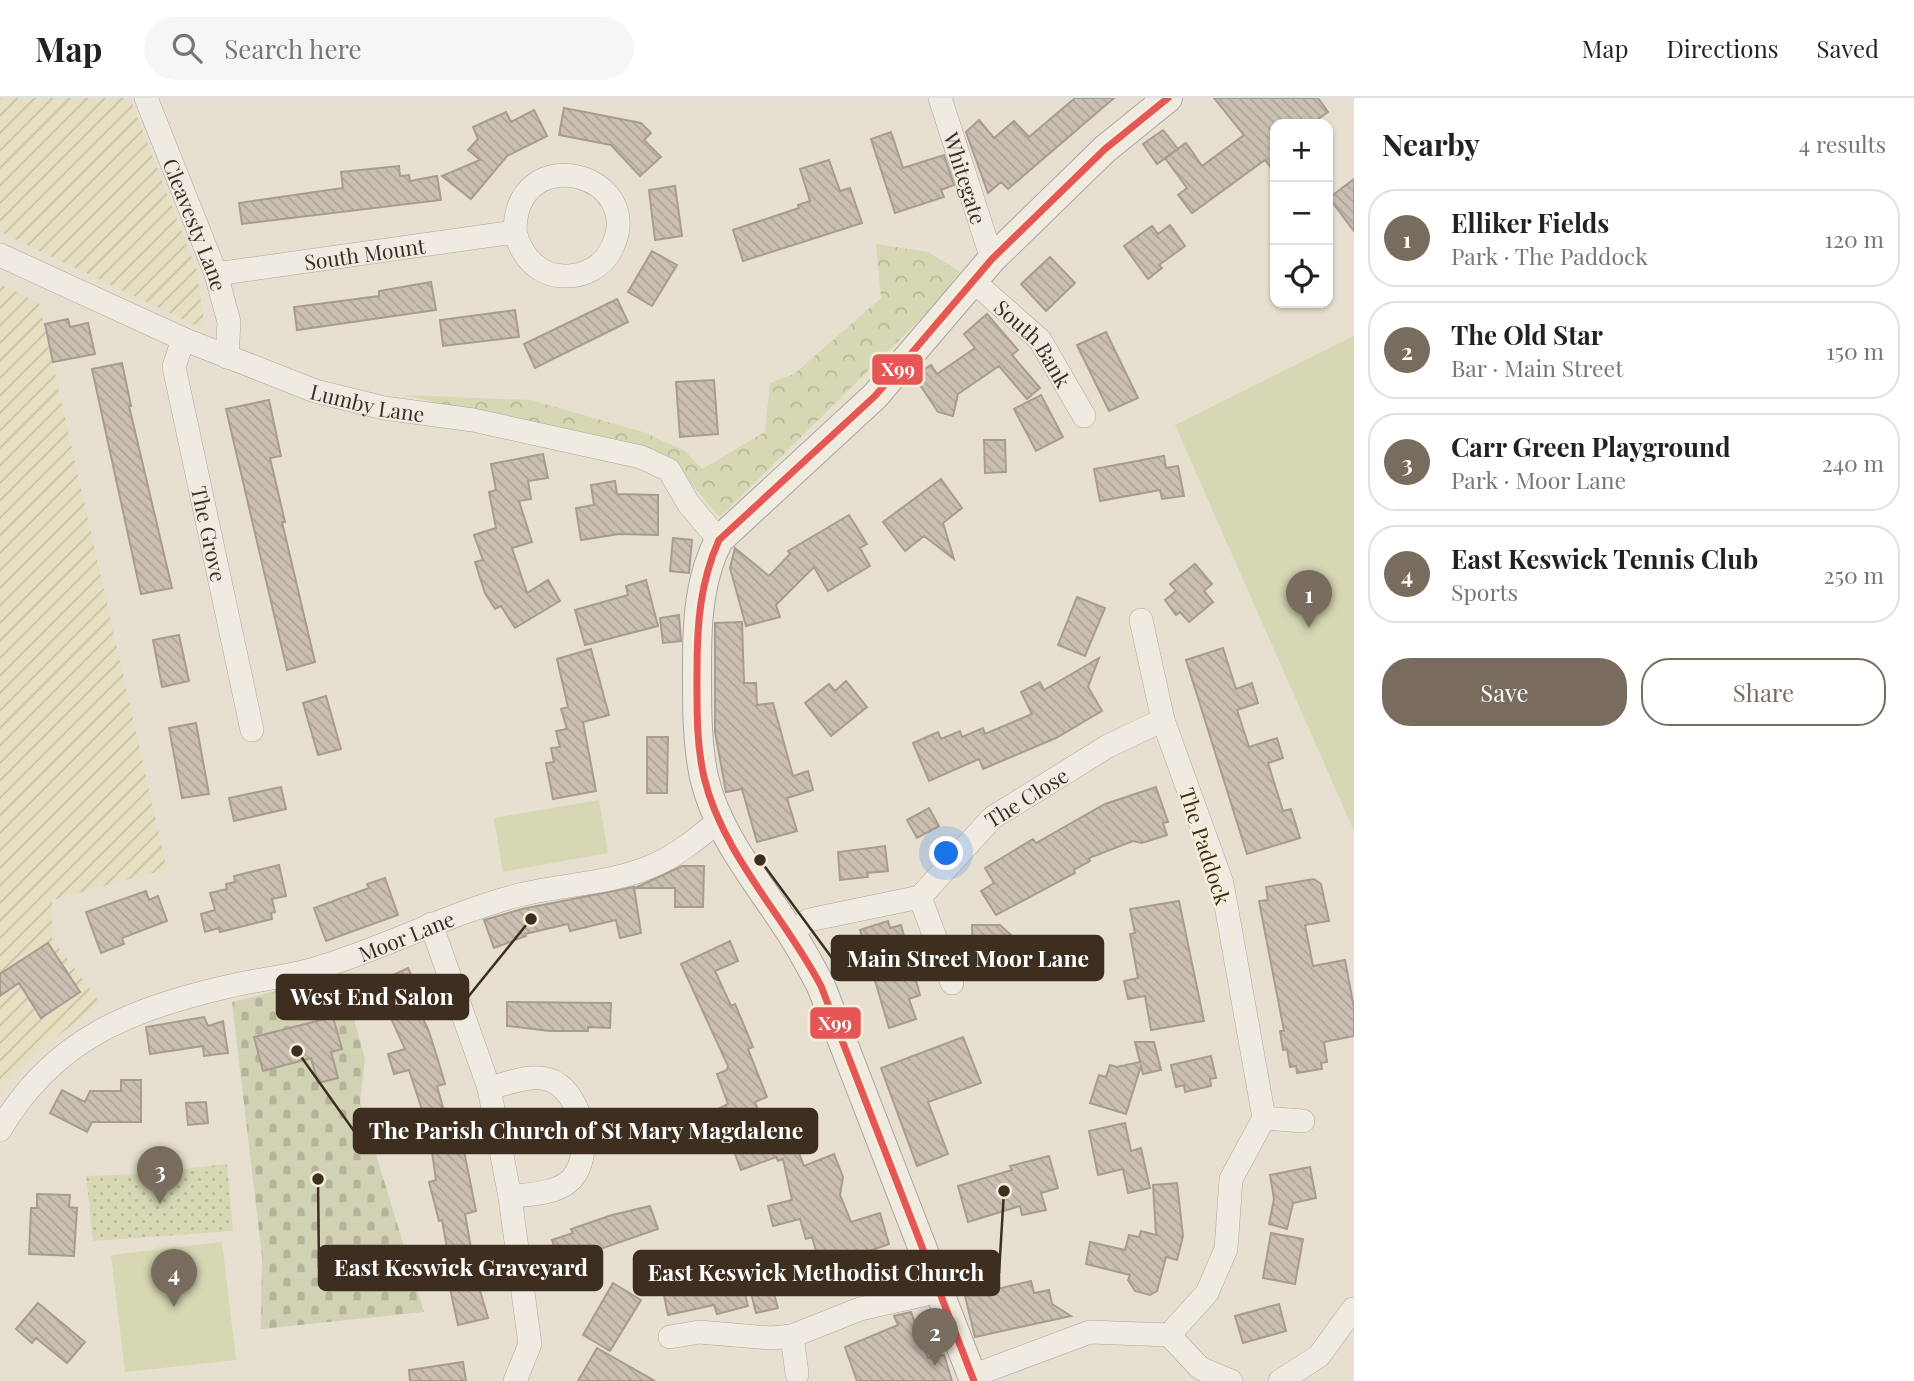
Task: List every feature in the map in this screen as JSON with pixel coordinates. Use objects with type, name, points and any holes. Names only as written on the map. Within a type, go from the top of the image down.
[{"type":"street","name":"Cleavesty Lane","points":[[146,98],[216,274],[229,322],[227,357]]},
{"type":"street","name":"Whitegate","points":[[940,98],[992,260]]},
{"type":"street","name":"Whitegate","points":[[719,540],[875,396],[972,280],[992,260],[1105,149],[1168,98]]},
{"type":"street","points":[[558,174],[572,174],[596,184],[613,204],[617,217],[618,230],[608,255],[600,265],[575,276],[548,273],[536,267],[519,245],[515,232],[518,206],[525,194],[534,185],[558,174]]},
{"type":"street","name":"South Mount","points":[[216,274],[515,232]]},
{"type":"street","name":"Lumby Lane","points":[[0,255],[183,339],[315,391],[384,408],[473,420],[641,457],[669,470],[688,503],[719,540]]},
{"type":"street","name":"South Bank","points":[[972,280],[1040,340],[1084,416]]},
{"type":"street","name":"The Grove","points":[[183,339],[174,367],[252,730]]},
{"type":"street","points":[[719,540],[710,558],[697,631],[697,680],[704,777],[720,820],[741,858],[791,932],[821,986],[973,1379],[1090,1332],[1169,1335],[1200,1368],[1231,1381]]},
{"type":"street","name":"The Paddock","points":[[1141,620],[1163,720],[1222,883],[1264,1118]]},
{"type":"street","name":"The Close","points":[[920,897],[992,818],[1108,746],[1163,720]]},
{"type":"street","name":"Moor Lane","points":[[0,1130],[37,1076],[78,1043],[122,1019],[225,987],[314,969],[431,924],[518,895],[654,866],[720,820]]},
{"type":"street","points":[[791,932],[809,920],[920,897],[952,982]]},
{"type":"street","points":[[431,924],[489,1088],[510,1197],[530,1344],[515,1381]]},
{"type":"street","points":[[489,1088],[532,1078],[545,1078],[568,1091],[578,1115],[583,1153],[576,1175],[558,1189],[510,1197]]},
{"type":"street","points":[[1169,1335],[1207,1293],[1226,1249],[1231,1179],[1264,1118],[1303,1121]]},
{"type":"street","points":[[670,1337],[699,1332],[771,1338],[792,1336],[860,1309],[940,1291]]},
{"type":"street","points":[[1280,1381],[1319,1356],[1353,1309]]},
{"type":"street","points":[[792,1336],[797,1374]]},
{"type":"shaded area","points":[[0,98],[130,98],[196,268],[204,322],[199,327],[0,232]]},
{"type":"shaded area","points":[[0,284],[39,303],[167,869],[52,900],[52,939],[100,1002],[21,1066],[0,1094]]},
{"type":"green space","points":[[876,244],[928,252],[965,275],[720,517],[667,457],[403,395],[531,400],[643,432],[685,451],[702,469],[765,432],[770,383],[794,374],[881,298]]},
{"type":"green space","points":[[1354,336],[1354,831],[1175,425]]},
{"type":"green space","points":[[599,800],[608,853],[503,872],[494,818]]},
{"type":"green space","points":[[342,975],[365,1059],[360,1102],[424,1312],[261,1329],[262,1256],[232,1002]],"holes":[[[333,1017],[342,1049],[331,1052],[337,1078],[318,1083],[311,1058],[263,1071],[255,1037]]]},
{"type":"green space","points":[[227,1164],[233,1231],[93,1241],[86,1176],[141,1174]]},
{"type":"green space","points":[[222,1242],[236,1360],[125,1372],[111,1255]]},
{"type":"building","points":[[1075,98],[1114,98],[1008,189],[1001,182],[988,193],[966,132],[979,120],[994,138],[1014,121],[1029,137]]},
{"type":"building","points":[[1214,98],[1318,98],[1328,112],[1318,119],[1270,119],[1270,166],[1265,160],[1192,213],[1178,195],[1187,188],[1165,158],[1186,143],[1202,166],[1244,135]]},
{"type":"building","points":[[564,108],[641,123],[651,133],[644,140],[661,157],[640,176],[611,145],[559,135]]},
{"type":"building","points":[[534,110],[547,136],[507,156],[471,199],[442,176],[480,160],[468,150],[478,139],[473,127],[506,112],[511,122]]},
{"type":"building","points":[[1163,130],[1178,149],[1157,164],[1143,144]]},
{"type":"building","points":[[891,132],[903,168],[944,155],[954,185],[941,190],[944,197],[895,213],[871,139]]},
{"type":"building","points":[[829,160],[840,191],[850,188],[862,223],[743,261],[733,230],[799,208],[798,205],[810,201],[800,169]]},
{"type":"building","points":[[399,166],[400,176],[409,175],[410,181],[437,176],[441,200],[242,224],[239,203],[343,188],[341,172]]},
{"type":"building","points":[[1354,179],[1354,231],[1333,203],[1333,195]]},
{"type":"building","points":[[675,186],[682,236],[655,240],[649,190]]},
{"type":"building","points":[[1170,225],[1185,246],[1159,265],[1162,268],[1148,279],[1124,246],[1152,226],[1158,234]]},
{"type":"building","points":[[652,251],[677,265],[652,306],[628,292]]},
{"type":"building","points":[[1050,257],[1075,283],[1046,311],[1021,284]]},
{"type":"building","points":[[431,282],[436,310],[297,330],[294,307],[379,296],[379,291]]},
{"type":"building","points":[[617,299],[628,322],[535,368],[524,344]]},
{"type":"building","points":[[515,310],[519,337],[443,346],[440,320]]},
{"type":"building","points":[[987,314],[1018,350],[1012,355],[1040,388],[1027,399],[999,366],[958,394],[953,416],[938,412],[914,376],[931,365],[937,374],[975,348],[964,334]]},
{"type":"building","points":[[68,319],[70,327],[88,323],[95,354],[53,362],[45,324]]},
{"type":"building","points":[[1106,332],[1138,398],[1109,411],[1077,345]]},
{"type":"building","points":[[122,363],[129,406],[172,588],[141,594],[92,369]]},
{"type":"building","points":[[714,380],[718,434],[680,437],[676,382]]},
{"type":"building","points":[[1041,395],[1063,437],[1036,451],[1014,409]]},
{"type":"building","points":[[269,400],[281,456],[270,458],[315,662],[287,670],[226,409]]},
{"type":"building","points":[[984,440],[1005,440],[1006,472],[985,473]]},
{"type":"building","points":[[543,454],[548,478],[528,481],[531,499],[519,501],[532,542],[512,548],[527,593],[548,580],[560,601],[515,628],[501,606],[495,609],[485,593],[475,562],[483,560],[474,535],[496,528],[489,492],[496,490],[491,464]]},
{"type":"building","points":[[1164,456],[1166,468],[1178,466],[1184,496],[1162,499],[1160,490],[1100,501],[1094,469]]},
{"type":"building","points":[[941,479],[962,508],[943,523],[954,559],[924,536],[905,551],[883,522]]},
{"type":"building","points":[[615,481],[617,494],[658,495],[658,535],[619,534],[581,540],[576,508],[594,505],[591,485]]},
{"type":"building","points":[[849,515],[867,544],[860,548],[870,566],[828,591],[814,567],[776,605],[780,617],[746,626],[730,568],[735,548],[769,576],[790,554],[788,551]]},
{"type":"building","points":[[673,538],[692,540],[689,573],[670,571]]},
{"type":"building","points":[[1195,564],[1212,584],[1204,591],[1213,602],[1189,622],[1180,612],[1176,615],[1165,600],[1176,591],[1170,584]]},
{"type":"building","points":[[646,580],[658,626],[585,645],[575,610],[628,595],[626,586]]},
{"type":"building","points":[[1077,597],[1105,608],[1085,656],[1058,645]]},
{"type":"building","points":[[679,615],[681,641],[663,643],[660,618]]},
{"type":"building","points":[[742,622],[744,683],[756,683],[757,705],[773,703],[793,776],[808,771],[813,790],[787,798],[797,831],[757,842],[742,789],[726,792],[715,732],[715,623]]},
{"type":"building","points":[[179,635],[189,681],[162,687],[153,640]]},
{"type":"building","points":[[1223,648],[1236,689],[1252,683],[1258,703],[1237,710],[1249,747],[1277,738],[1283,758],[1268,763],[1283,811],[1291,809],[1300,838],[1247,854],[1186,660]]},
{"type":"building","points":[[591,649],[609,715],[583,722],[596,791],[553,799],[546,763],[554,762],[551,748],[560,747],[556,731],[567,729],[561,709],[568,707],[557,659]]},
{"type":"building","points":[[1099,658],[1088,687],[1102,711],[1056,738],[983,769],[979,759],[929,781],[913,743],[938,732],[941,739],[960,731],[962,737],[983,728],[985,734],[1032,714],[1021,692],[1040,682],[1044,690]]},
{"type":"building","points":[[846,681],[867,707],[831,736],[805,703],[829,684],[835,691]]},
{"type":"building","points":[[326,696],[341,749],[318,755],[303,703]]},
{"type":"building","points":[[196,723],[209,794],[182,798],[169,728]]},
{"type":"building","points":[[647,737],[668,737],[667,793],[647,793]]},
{"type":"building","points":[[281,787],[286,809],[234,821],[229,798]]},
{"type":"building","points":[[1156,787],[1168,822],[1163,823],[1167,835],[1142,843],[1133,841],[1089,858],[1090,861],[1074,870],[1075,873],[996,915],[981,891],[994,883],[985,868],[1033,839],[1036,843],[1105,804]]},
{"type":"building","points":[[929,808],[939,826],[917,838],[907,820]]},
{"type":"building","points":[[885,846],[888,871],[867,873],[868,877],[840,880],[838,852]]},
{"type":"building","points":[[279,865],[286,896],[272,899],[275,912],[271,913],[272,919],[220,932],[219,928],[205,932],[201,914],[215,910],[210,893],[227,889],[226,884],[235,882],[234,876]]},
{"type":"building","points":[[682,866],[704,866],[703,907],[675,907],[675,888],[635,888]]},
{"type":"building","points":[[385,878],[398,915],[326,941],[314,908],[369,888],[367,884]]},
{"type":"building","points":[[1314,879],[1321,884],[1329,921],[1305,925],[1313,966],[1345,960],[1354,1008],[1354,1036],[1324,1042],[1327,1062],[1321,1063],[1322,1069],[1297,1073],[1296,1066],[1290,1067],[1287,1049],[1283,1050],[1280,1031],[1284,1031],[1259,901],[1268,900],[1266,887]]},
{"type":"building","points":[[634,887],[641,933],[620,938],[616,920],[570,931],[568,924],[525,934],[526,936],[494,948],[484,920],[522,909]]},
{"type":"building","points":[[146,891],[149,900],[158,896],[167,921],[122,938],[124,944],[101,953],[86,912]]},
{"type":"building","points":[[1179,901],[1204,1021],[1151,1030],[1145,996],[1128,999],[1124,981],[1138,978],[1130,934],[1135,933],[1130,909]]},
{"type":"building","points":[[888,921],[890,928],[901,925],[920,995],[909,999],[916,1019],[889,1028],[860,930]]},
{"type":"building","points":[[972,925],[1000,925],[1012,936],[1012,968],[985,976],[982,958],[973,958]]},
{"type":"building","points":[[730,941],[738,961],[715,971],[731,1006],[735,1004],[753,1047],[748,1049],[767,1097],[755,1102],[770,1141],[778,1138],[774,1116],[784,1113],[804,1166],[834,1154],[843,1177],[840,1195],[851,1222],[880,1213],[889,1244],[821,1268],[812,1237],[806,1239],[800,1219],[773,1226],[768,1206],[792,1200],[783,1159],[778,1161],[776,1157],[741,1170],[718,1109],[728,1104],[717,1074],[727,1070],[728,1066],[681,964]]},
{"type":"building","points":[[48,943],[80,992],[41,1018],[19,983],[0,996],[0,974]]},
{"type":"building","points":[[408,968],[417,988],[409,992],[428,1029],[438,1060],[445,1084],[437,1086],[453,1143],[462,1141],[476,1211],[465,1214],[476,1277],[488,1318],[458,1325],[449,1284],[453,1282],[442,1220],[439,1221],[429,1182],[436,1180],[429,1131],[409,1070],[394,1074],[388,1054],[405,1049],[375,983]]},
{"type":"building","points":[[507,1002],[611,1003],[610,1028],[550,1031],[507,1026]]},
{"type":"building","points":[[204,1017],[208,1026],[223,1021],[228,1053],[204,1056],[203,1046],[150,1054],[146,1027]]},
{"type":"building","points":[[333,1017],[342,1049],[331,1052],[338,1078],[318,1083],[311,1058],[263,1071],[254,1037]]},
{"type":"building","points":[[963,1037],[981,1083],[928,1102],[948,1154],[917,1166],[881,1068]]},
{"type":"building","points":[[1135,1042],[1154,1042],[1161,1070],[1143,1074],[1141,1066],[1126,1114],[1090,1103],[1099,1075],[1106,1077],[1110,1065],[1117,1067],[1140,1062]]},
{"type":"building","points":[[1211,1056],[1216,1078],[1210,1079],[1211,1086],[1185,1092],[1184,1085],[1176,1087],[1171,1065]]},
{"type":"building","points":[[121,1080],[141,1080],[141,1122],[92,1122],[87,1132],[50,1113],[62,1090],[85,1102],[90,1091],[121,1091]]},
{"type":"building","points":[[206,1102],[208,1123],[188,1125],[186,1103]]},
{"type":"building","points":[[1125,1123],[1131,1151],[1141,1148],[1150,1188],[1128,1193],[1123,1169],[1098,1175],[1089,1131]]},
{"type":"building","points":[[1049,1156],[1058,1188],[1041,1193],[1046,1210],[1022,1215],[1020,1206],[968,1222],[958,1186],[1012,1170],[1010,1166]]},
{"type":"building","points":[[1310,1167],[1316,1198],[1293,1203],[1287,1229],[1269,1224],[1274,1199],[1270,1175]]},
{"type":"building","points":[[1177,1183],[1183,1236],[1177,1260],[1166,1257],[1157,1291],[1150,1295],[1135,1291],[1128,1280],[1130,1275],[1086,1264],[1090,1242],[1125,1250],[1129,1235],[1139,1237],[1141,1231],[1156,1235],[1153,1185]]},
{"type":"building","points":[[37,1194],[70,1195],[69,1207],[77,1208],[74,1256],[29,1254],[31,1208],[37,1208]]},
{"type":"building","points":[[650,1206],[658,1229],[560,1263],[552,1240],[573,1233],[571,1229]]},
{"type":"building","points":[[1271,1233],[1303,1239],[1295,1284],[1263,1278]]},
{"type":"building","points":[[985,1258],[993,1290],[1031,1281],[1034,1293],[1049,1290],[1052,1304],[1071,1316],[975,1337],[958,1267]]},
{"type":"building","points":[[739,1269],[748,1306],[717,1314],[714,1305],[668,1315],[662,1286]]},
{"type":"building","points":[[613,1283],[641,1300],[610,1351],[583,1335]]},
{"type":"building","points":[[772,1287],[778,1308],[756,1313],[751,1293]]},
{"type":"building","points":[[38,1303],[85,1342],[67,1363],[36,1338],[32,1343],[16,1329]]},
{"type":"building","points":[[1279,1304],[1286,1331],[1243,1343],[1235,1316]]},
{"type":"building","points":[[911,1312],[928,1358],[944,1355],[952,1381],[857,1381],[845,1347],[898,1325],[894,1316]]},
{"type":"building","points":[[597,1348],[655,1381],[578,1381]]},
{"type":"building","points":[[463,1362],[466,1381],[410,1381],[409,1370]]},
{"type":"transit line","name":"X99","points":[[974,1381],[821,986],[739,859],[713,805],[701,764],[698,737],[697,653],[701,604],[719,540],[875,396],[992,259],[1105,149],[1168,98]]},
{"type":"place","name":"Elliker Fields","points":[[1309,628]]},
{"type":"place","name":"Main Street Moor Lane","points":[[760,860]]},
{"type":"place","name":"West End Salon","points":[[531,919]]},
{"type":"place","name":"The Parish Church of St Mary Magdalene","points":[[297,1051]]},
{"type":"place","name":"East Keswick Graveyard","points":[[318,1179]]},
{"type":"place","name":"East Keswick Methodist Church","points":[[1004,1191]]},
{"type":"place","name":"Carr Green Playground","points":[[160,1204]]},
{"type":"place","name":"East Keswick Tennis Club","points":[[174,1307]]},
{"type":"place","name":"The Old Star","points":[[935,1366]]}]
